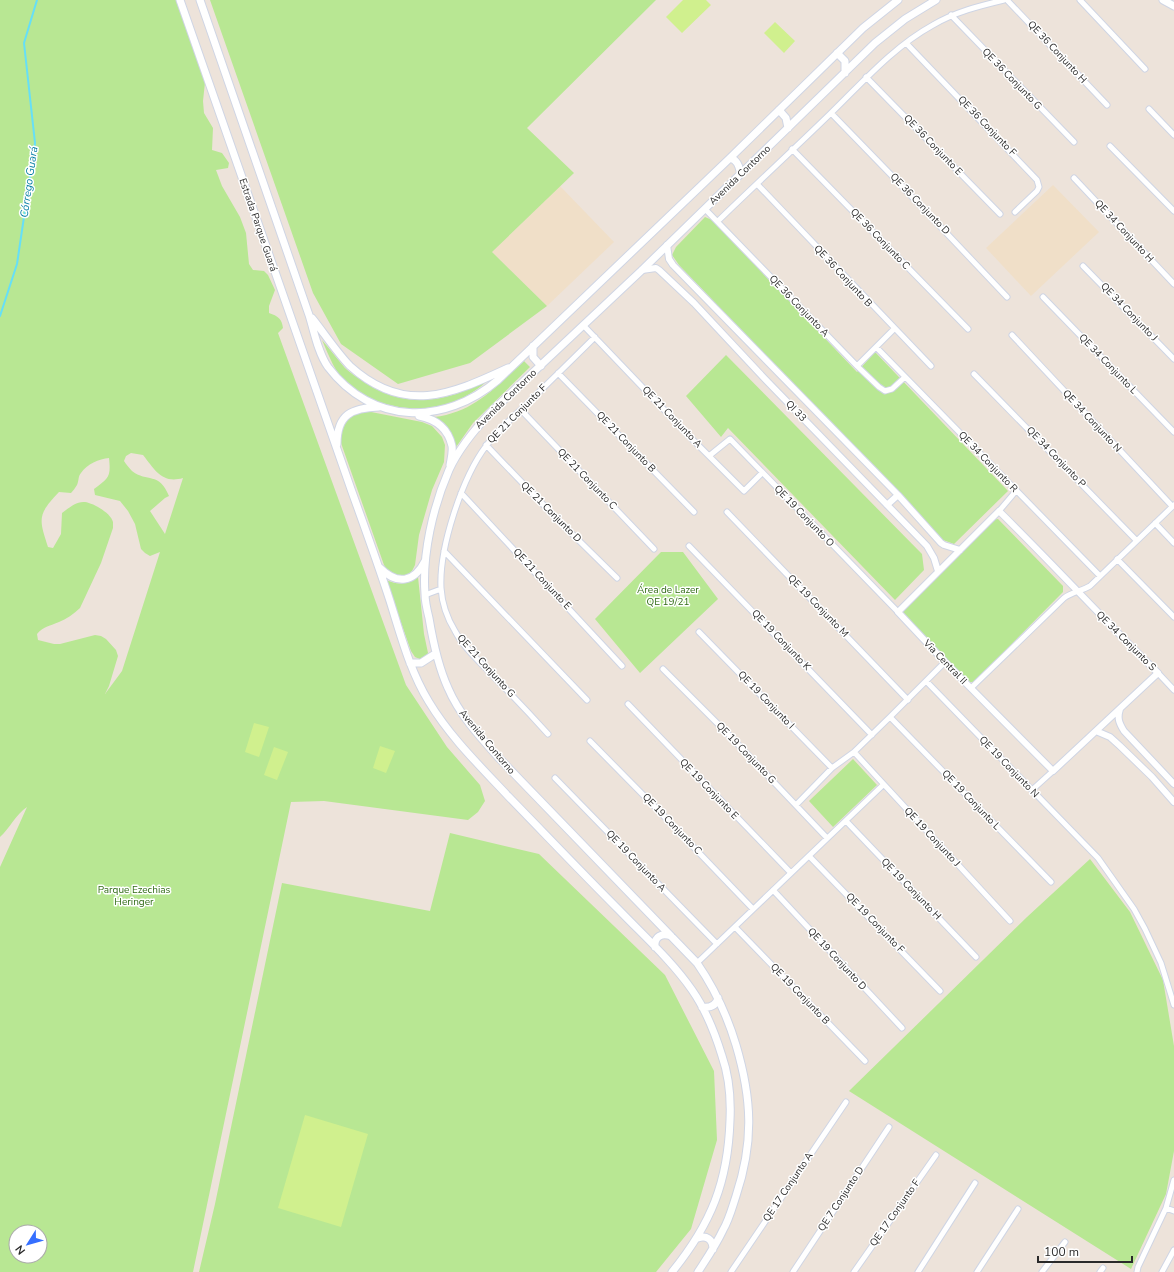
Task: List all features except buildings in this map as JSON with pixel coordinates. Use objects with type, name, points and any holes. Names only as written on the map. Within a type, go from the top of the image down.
[{"type":"main road","name":"Estrada Parque Guará","points":[[180,0],[337,449]]},
{"type":"main road","name":"Estrada Parque Guará","points":[[200,0],[321,353],[327,366],[348,388],[358,396],[381,407]]},
{"type":"main road","name":"Avenida Contorno","points":[[381,407],[408,414],[424,413],[439,410],[486,390],[730,158],[863,28],[898,0]]},
{"type":"main road","name":"Avenida Contorno","points":[[698,1272],[723,1230],[738,1190],[748,1150],[750,1131],[746,1087],[729,1023],[710,981],[697,963],[498,757],[458,708],[448,689],[435,654],[425,595],[426,560],[437,503],[450,469],[475,429],[505,398],[642,270],[875,43],[905,19],[936,0]]},
{"type":"main road","points":[[1163,0],[1174,6]]},
{"type":"main road","points":[[837,54],[845,61],[845,73]]},
{"type":"main road","points":[[779,110],[786,118],[788,128]]},
{"type":"main road","points":[[730,158],[736,160],[741,174]]},
{"type":"main road","points":[[309,315],[350,365],[369,380],[384,389],[403,395],[422,397],[439,395],[470,386],[512,366]]},
{"type":"main road","points":[[533,346],[533,357],[541,366]]},
{"type":"main road","points":[[337,449],[337,435],[341,423],[346,415],[360,408],[381,407]]},
{"type":"main road","points":[[408,414],[433,420],[447,432],[452,447],[450,469]]},
{"type":"main road","name":"Avenida Contorno","points":[[337,449],[378,566],[410,664],[429,702],[461,746],[684,979],[702,1006],[713,1030],[724,1060],[730,1090],[730,1141],[724,1174],[717,1200],[698,1238],[672,1272]]},
{"type":"main road","points":[[378,566],[389,576],[400,580],[405,580],[419,572],[426,560]]},
{"type":"main road","points":[[410,664],[422,663],[435,654]]},
{"type":"main road","points":[[655,947],[656,939],[659,936],[663,934],[671,936]]},
{"type":"main road","points":[[702,1006],[713,1006],[718,998]]},
{"type":"main road","points":[[698,1238],[703,1236],[708,1238],[712,1241],[713,1249]]},
{"type":"street","points":[[718,221],[831,113],[866,77],[906,43],[928,27],[951,15],[1004,0]]},
{"type":"street","name":"QE 36 Conjunto H","points":[[1007,0],[1107,105]]},
{"type":"street","points":[[1080,0],[1145,69]]},
{"type":"street","name":"QE 36 Conjunto G","points":[[951,15],[1074,142]]},
{"type":"street","name":"QE 36 Conjunto F","points":[[906,43],[1038,180],[1039,184],[1037,191],[1015,212]]},
{"type":"street","name":"QE 36 Conjunto E","points":[[866,77],[1000,214]]},
{"type":"street","points":[[1150,109],[1174,135]]},
{"type":"street","name":"QE 36 Conjunto D","points":[[831,113],[1007,297]]},
{"type":"street","points":[[1110,146],[1174,211]]},
{"type":"street","name":"QE 36 Conjunto C","points":[[792,149],[968,329]]},
{"type":"street","name":"QE 34 Conjunto H","points":[[1074,178],[1174,284]]},
{"type":"street","name":"QE 36 Conjunto B","points":[[757,184],[931,366]]},
{"type":"street","name":"QE 36 Conjunto A","points":[[705,208],[879,387],[885,391],[892,389],[905,377]]},
{"type":"street","name":"QI 33","points":[[667,245],[670,262],[898,495],[941,543],[960,550]]},
{"type":"street","name":"QE 34 Conjunto J","points":[[1083,266],[1174,359]]},
{"type":"street","name":"QI 33","points":[[642,270],[656,268],[662,271],[694,303],[927,546],[934,558],[938,571]]},
{"type":"street","points":[[694,303],[702,295]]},
{"type":"street","name":"QE 34 Conjunto L","points":[[1042,297],[1174,432]]},
{"type":"street","name":"QE 21 Conjunto A","points":[[583,325],[744,491],[762,473]]},
{"type":"street","points":[[857,366],[894,329]]},
{"type":"street","name":"QE 34 Conjunto N","points":[[1012,335],[1173,505]]},
{"type":"street","name":"QE 21 Conjunto F","points":[[441,589],[444,551],[454,515],[461,493],[472,468],[486,445],[596,337]]},
{"type":"street","name":"QE 34 Conjunto R","points":[[876,347],[1100,576]]},
{"type":"street","name":"QE 21 Conjunto B","points":[[558,373],[694,512]]},
{"type":"street","name":"QE 34 Conjunto P","points":[[974,374],[1136,540]]},
{"type":"street","name":"QE 21 Conjunto C","points":[[521,410],[654,549]]},
{"type":"street","name":"QE 19 Conjunto O","points":[[709,456],[730,439],[898,612]]},
{"type":"street","name":"QE 21 Conjunto D","points":[[486,445],[557,519],[617,578]]},
{"type":"street","points":[[898,612],[999,511],[1016,491]]},
{"type":"street","name":"QE 21 Conjunto E","points":[[461,493],[622,666]]},
{"type":"street","points":[[887,505],[898,495]]},
{"type":"street","points":[[971,688],[1064,598],[1090,586],[1173,505]]},
{"type":"street","points":[[999,511],[1038,549],[1078,592]]},
{"type":"street","name":"QE 19 Conjunto M","points":[[727,512],[908,700]]},
{"type":"street","points":[[1155,523],[1174,543]]},
{"type":"street","name":"QE 19 Conjunto K","points":[[690,546],[872,735]]},
{"type":"street","points":[[444,551],[587,700]]},
{"type":"street","points":[[1117,559],[1174,617]]},
{"type":"street","points":[[425,595],[441,589]]},
{"type":"street","name":"QE 21 Conjunto G","points":[[441,589],[443,603],[455,632],[468,649],[548,734]]},
{"type":"street","name":"QE 34 Conjunto S","points":[[1078,592],[1174,690]]},
{"type":"street","name":"Via Central II","points":[[898,612],[945,662],[1053,771]]},
{"type":"street","name":"QE 19 Conjunto I","points":[[699,632],[832,768]]},
{"type":"street","points":[[796,804],[832,768],[854,752],[890,718],[945,662]]},
{"type":"street","name":"QE 19 Conjunto G","points":[[663,670],[730,736],[827,838]]},
{"type":"street","points":[[1032,790],[1158,673]]},
{"type":"street","name":"QE 19 Conjunto N","points":[[926,681],[1092,851],[1134,909],[1145,929],[1161,963],[1174,1005]]},
{"type":"street","name":"QE 19 Conjunto E","points":[[628,704],[791,873]]},
{"type":"street","points":[[1120,709],[1118,716],[1119,723],[1124,731],[1174,784]]},
{"type":"street","name":"QE 19 Conjunto L","points":[[890,718],[1051,882]]},
{"type":"street","points":[[1096,731],[1110,737],[1120,746],[1152,777],[1174,802]]},
{"type":"street","name":"QE 19 Conjunto C","points":[[590,741],[754,908]]},
{"type":"street","name":"QE 19 Conjunto J","points":[[854,752],[1010,921]]},
{"type":"street","name":"QE 19 Conjunto A","points":[[555,778],[717,944]]},
{"type":"street","points":[[697,963],[884,785]]},
{"type":"street","name":"QE 19 Conjunto H","points":[[846,821],[976,956]]},
{"type":"street","name":"QE 19 Conjunto F","points":[[809,856],[940,991]]},
{"type":"street","name":"QE 19 Conjunto D","points":[[773,890],[902,1028]]},
{"type":"street","name":"QE 19 Conjunto B","points":[[735,927],[865,1061]]},
{"type":"street","name":"QE 17 Conjunto A","points":[[731,1272],[846,1102]]},
{"type":"street","name":"QE 7 Conjunto D","points":[[794,1272],[889,1127]]},
{"type":"street","name":"QE 17 Conjunto F","points":[[854,1272],[936,1155]]},
{"type":"street","points":[[1137,1272],[1166,1208],[1174,1180]]},
{"type":"street","points":[[918,1272],[975,1183]]},
{"type":"street","points":[[1166,1208],[1174,1211]]},
{"type":"street","points":[[977,1272],[1018,1209]]},
{"type":"street","points":[[1042,1272],[1065,1242]]},
{"type":"street","points":[[1162,1272],[1174,1250]]},
{"type":"shaded area","points":[[1053,185],[1099,232],[1031,296],[986,248]]},
{"type":"shaded area","points":[[560,186],[614,242],[547,306],[492,252]]},
{"type":"green space","name":"Parque Ezechias Heringer","points":[[0,0],[177,0],[189,24],[206,73],[203,101],[204,113],[213,128],[212,150],[222,153],[229,163],[228,168],[216,170],[222,186],[240,217],[246,233],[249,264],[253,270],[264,271],[268,275],[275,290],[269,306],[269,313],[277,317],[282,322],[283,328],[278,333],[406,685],[447,747],[480,785],[485,801],[478,812],[468,820],[324,801],[291,802],[193,1272],[0,1272],[0,867],[27,807],[20,813],[0,837]],"holes":[[[131,453],[143,455],[155,470],[164,477],[170,479],[183,478],[165,534],[150,511],[169,496],[165,488],[157,480],[132,471],[124,461],[126,456]],[[109,458],[110,469],[108,476],[94,489],[95,495],[120,501],[128,511],[135,524],[141,549],[150,556],[160,552],[122,671],[105,694],[118,656],[116,650],[106,639],[95,635],[60,644],[54,644],[38,640],[37,634],[45,628],[67,618],[80,608],[101,563],[113,528],[113,522],[109,515],[97,506],[82,502],[73,505],[62,513],[61,534],[53,548],[48,547],[43,530],[43,512],[59,492],[71,493],[77,485],[80,474],[86,467],[94,462]]]},
{"type":"green space","points":[[210,0],[656,0],[527,128],[574,173],[492,252],[547,306],[470,363],[398,384],[341,344],[313,293]]},
{"type":"green space","points":[[683,0],[706,0],[711,5],[682,33],[666,17]]},
{"type":"green space","points":[[775,22],[795,41],[784,53],[764,33]]},
{"type":"green space","points":[[705,217],[712,220],[857,372],[875,352],[1008,491],[954,544],[943,540],[679,265],[672,255],[676,247]]},
{"type":"green space","points":[[322,340],[349,372],[374,388],[396,397],[419,400],[443,397],[456,394],[489,379],[464,397],[435,407],[404,408],[389,405],[363,395],[347,385],[336,369]]},
{"type":"green space","points":[[726,355],[922,554],[924,570],[895,600],[728,428],[721,437],[686,396]]},
{"type":"green space","points":[[524,361],[530,367],[473,423],[454,450],[445,426],[434,417],[461,410],[473,404],[494,389]]},
{"type":"green space","points":[[366,411],[422,422],[432,426],[442,437],[445,445],[444,462],[432,490],[419,535],[415,565],[412,571],[401,577],[389,572],[384,565],[341,443],[342,429],[346,421],[354,415]]},
{"type":"green space","points":[[998,519],[1063,586],[1063,592],[974,682],[968,682],[902,615],[903,606],[992,520]]},
{"type":"green space","name":"Área de Lazer QE 19/21","points":[[661,552],[683,552],[718,599],[640,673],[595,619]]},
{"type":"green space","points":[[418,577],[424,634],[428,653],[427,657],[422,660],[415,657],[411,651],[386,580],[399,584]]},
{"type":"green space","points":[[254,723],[269,727],[259,757],[245,752]]},
{"type":"green space","points":[[380,746],[395,751],[386,773],[373,768]]},
{"type":"green space","points":[[274,747],[288,752],[277,780],[264,775]]},
{"type":"green space","points":[[853,759],[877,785],[833,827],[809,801]]},
{"type":"green space","points":[[450,833],[539,854],[665,975],[714,1071],[717,1140],[691,1229],[656,1272],[199,1272],[215,1204],[282,883],[430,911]]},
{"type":"green space","points":[[1090,859],[1130,912],[1163,980],[1174,1046],[1174,1151],[1166,1194],[1131,1269],[849,1091],[1027,917]]},
{"type":"green space","points":[[305,1115],[368,1134],[341,1227],[278,1208]]},
{"type":"waterway","name":"Córrego Guará","points":[[0,316],[17,264],[35,143],[24,43],[37,0]]}]
